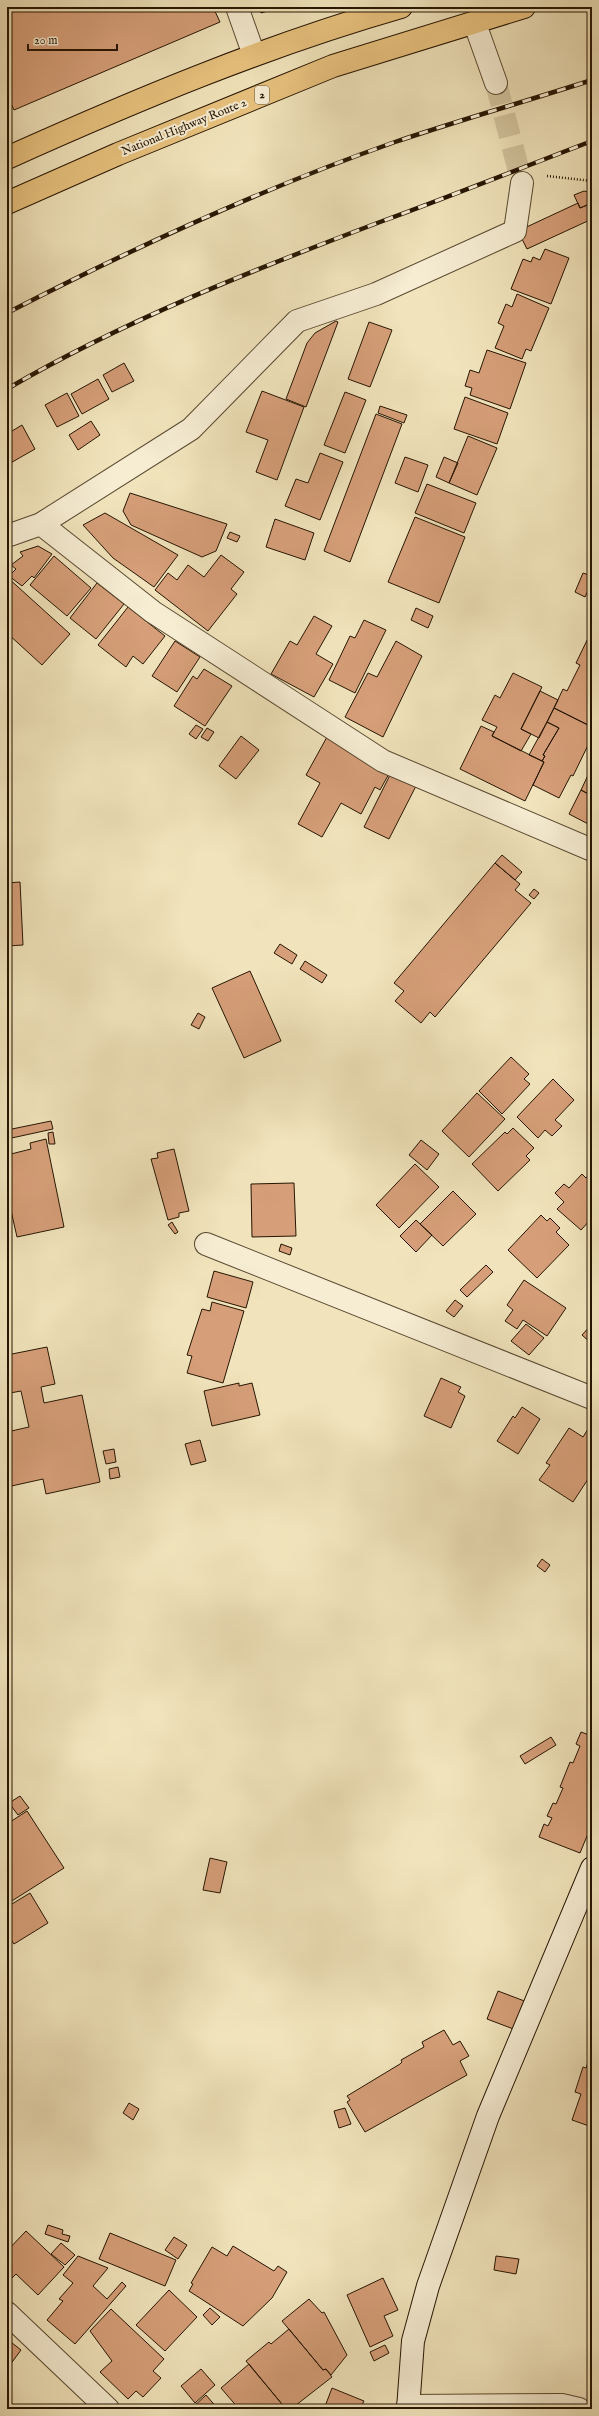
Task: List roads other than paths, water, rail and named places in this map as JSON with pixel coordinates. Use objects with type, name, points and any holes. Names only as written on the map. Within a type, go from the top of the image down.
[{"type":"highway","points":[[7,158],[194,77],[340,25],[401,7]]},
{"type":"highway","name":"National Highway Route 2","points":[[7,203],[118,154],[333,66],[475,24],[524,7]]},
{"type":"street","points":[[237,7],[254,55]]},
{"type":"street","points":[[475,24],[496,83]]},
{"type":"street","points":[[7,536],[41,524],[191,429],[297,321],[376,294],[515,231],[522,183]]},
{"type":"street","points":[[41,524],[154,612],[383,761],[592,850]]},
{"type":"street","points":[[206,1244],[592,1398]]},
{"type":"street","points":[[579,2409],[562,2405],[408,2408],[414,2341],[428,2286],[488,2116],[592,1868]]},
{"type":"street","points":[[7,2313],[108,2409]]},
{"type":"tunnel","points":[[496,83],[522,183]]},
{"type":"railway","points":[[7,313],[102,265],[198,221],[296,179],[395,142],[592,80]]},
{"type":"railway","points":[[7,389],[52,364],[143,318],[237,278],[332,240],[592,141]]}]
